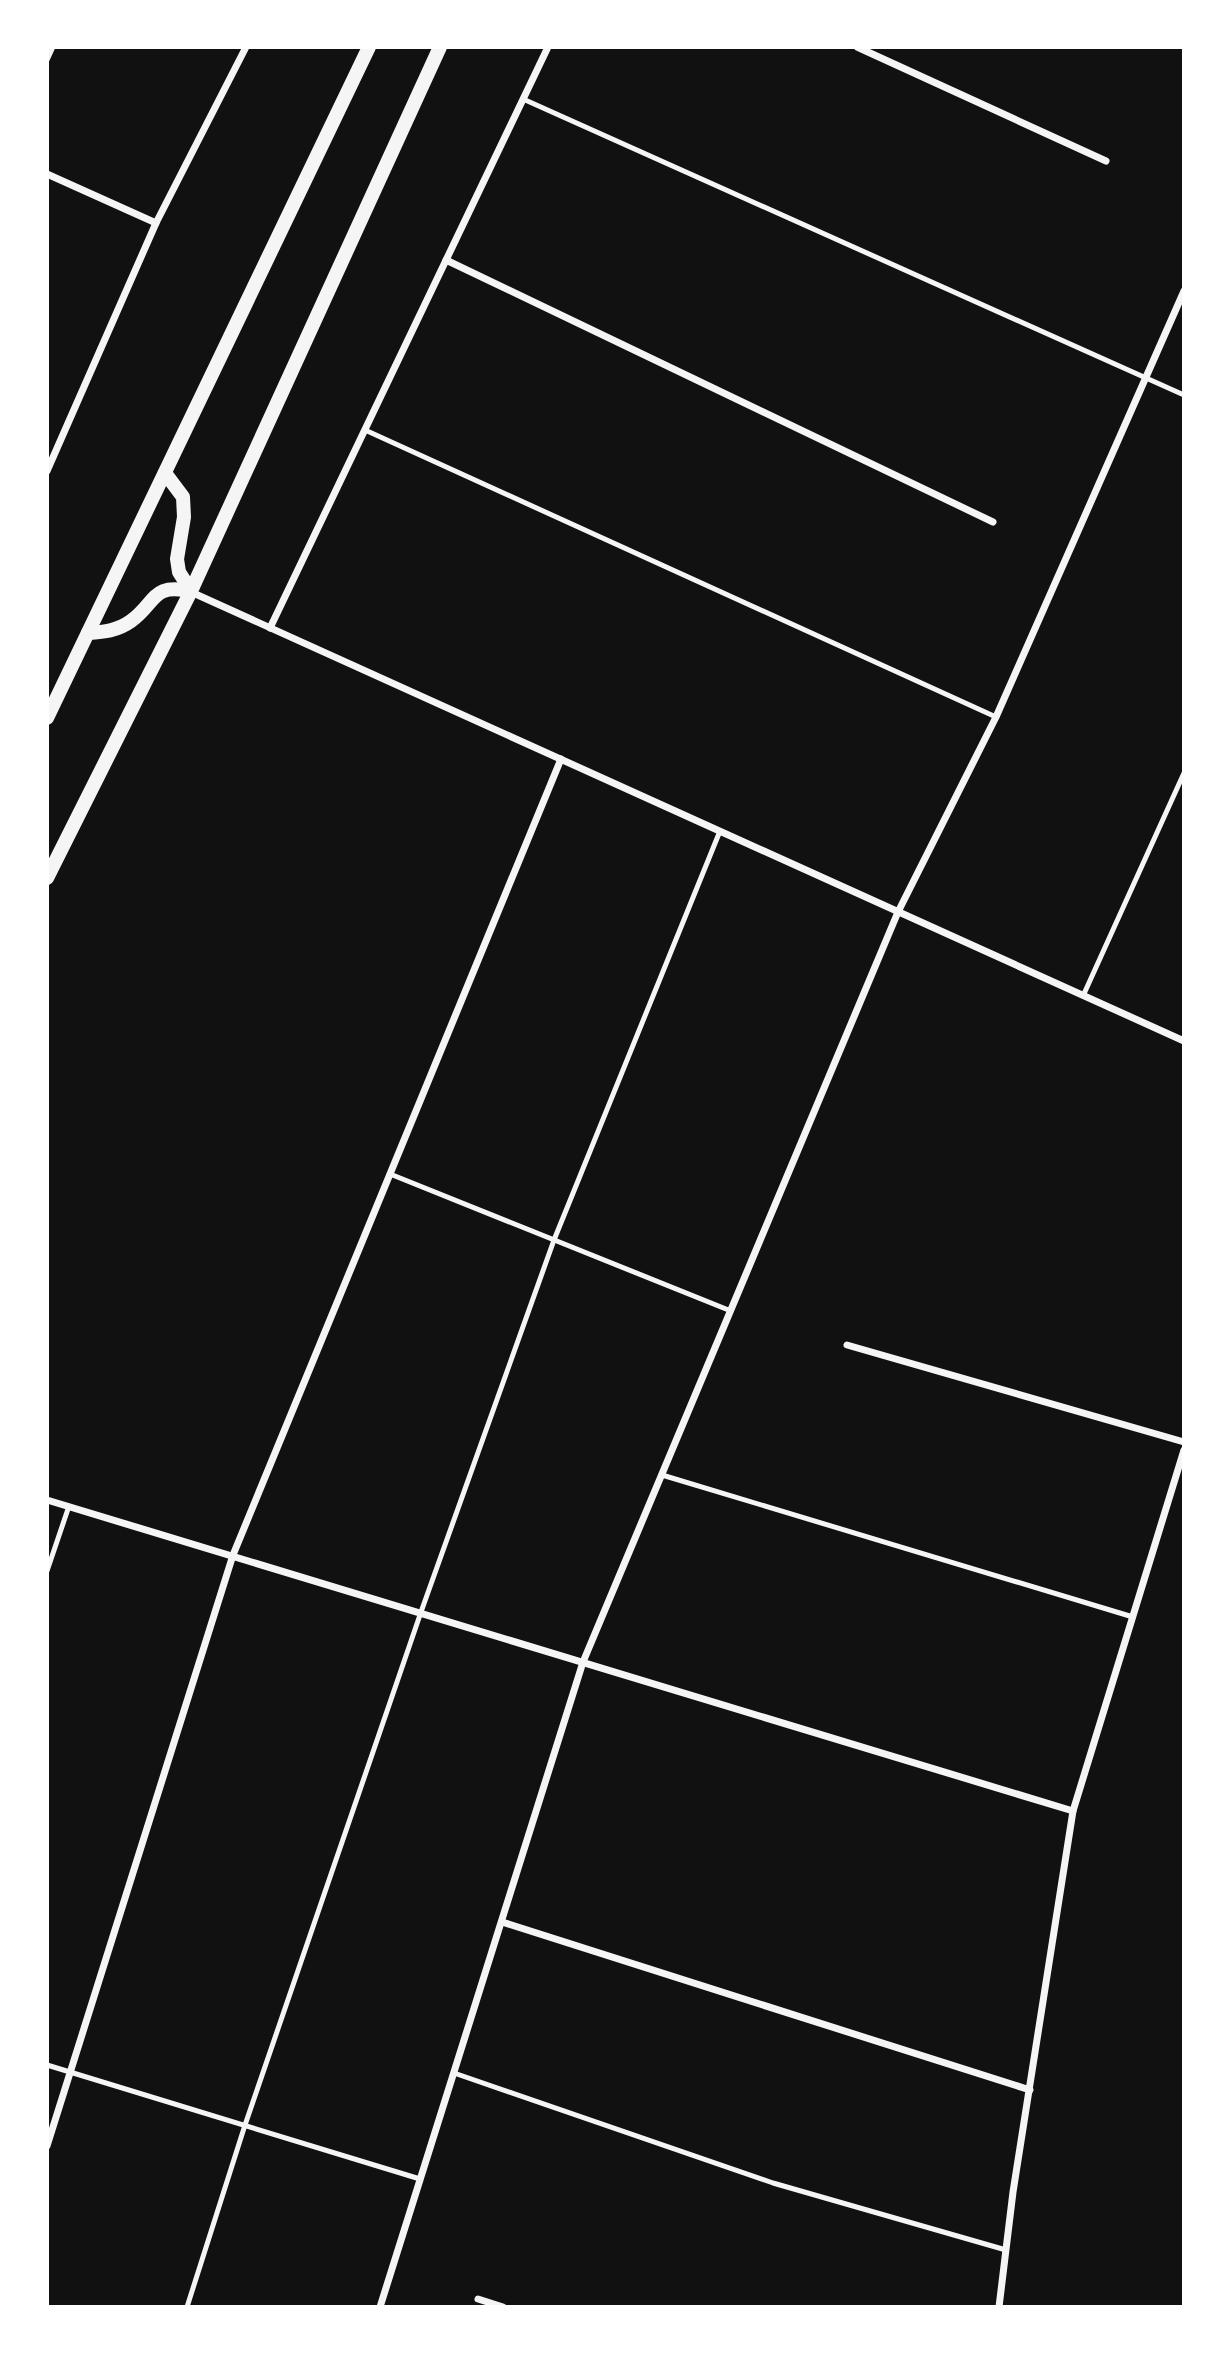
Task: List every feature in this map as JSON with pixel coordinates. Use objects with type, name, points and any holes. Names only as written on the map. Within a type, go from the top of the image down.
[{"type":"main road","points":[[47,718],[369,47]]},
{"type":"main road","points":[[47,878],[191,591],[440,47]]},
{"type":"main road","points":[[165,473],[183,497],[184,517],[177,559],[180,572],[191,591]]},
{"type":"main road","points":[[88,633],[109,632],[131,621],[159,593],[172,587],[191,591]]},
{"type":"street","points":[[47,471],[156,223],[246,47]]},
{"type":"street","points":[[270,628],[548,47]]},
{"type":"street","points":[[857,47],[1106,161]]},
{"type":"street","points":[[47,174],[156,223]]},
{"type":"street","points":[[446,260],[993,522]]},
{"type":"street","points":[[380,2307],[583,1662],[898,912],[996,717],[1184,291]]},
{"type":"street","points":[[191,591],[1184,1041]]},
{"type":"street","points":[[47,2147],[233,1555],[561,760]]},
{"type":"street","points":[[847,1345],[1184,1442]]},
{"type":"street","points":[[999,2307],[1073,1811],[1184,1450]]},
{"type":"street","points":[[47,1500],[1073,1811]]},
{"type":"street","points":[[502,1922],[1030,2090]]},
{"type":"street","points":[[478,2299],[503,2307]]},
{"type":"lane","points":[[47,60],[53,47]]},
{"type":"lane","points":[[523,99],[1184,395]]},
{"type":"lane","points":[[365,430],[996,717]]},
{"type":"lane","points":[[1083,996],[1184,773]]},
{"type":"lane","points":[[187,2307],[245,2125],[421,1612],[554,1240],[720,831]]},
{"type":"lane","points":[[390,1174],[731,1311]]},
{"type":"lane","points":[[662,1475],[1133,1617]]},
{"type":"lane","points":[[47,1571],[69,1506]]},
{"type":"lane","points":[[47,2066],[420,2179]]},
{"type":"lane","points":[[454,2073],[773,2183],[1006,2250]]}]
